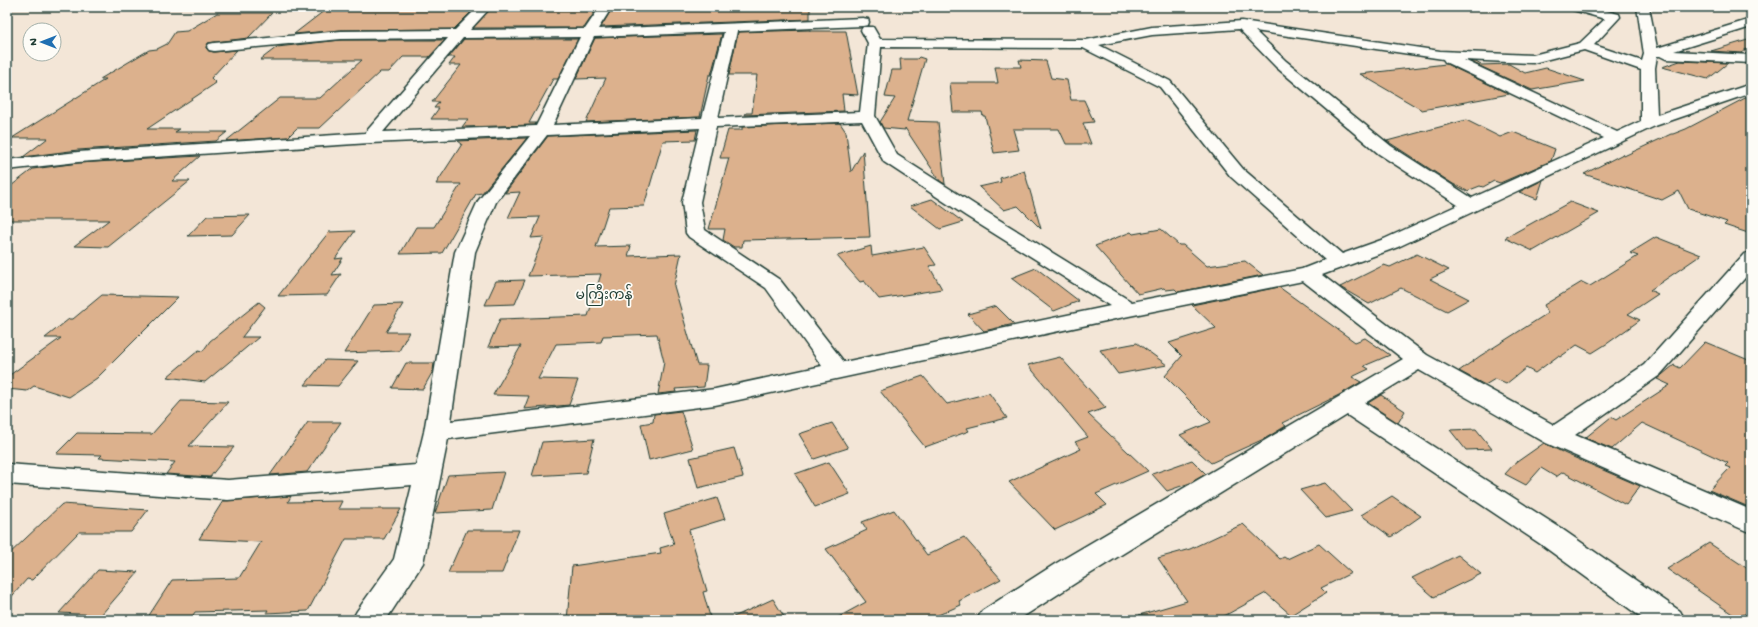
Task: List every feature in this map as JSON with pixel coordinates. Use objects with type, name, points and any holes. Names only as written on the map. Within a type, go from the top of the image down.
[{"type":"street","points":[[370,138],[460,33],[485,7]]},
{"type":"street","points":[[368,620],[408,563],[437,432],[465,252],[487,201],[542,131],[589,33],[606,7]]},
{"type":"street","points":[[850,7],[864,22],[875,43],[867,116],[890,158],[973,212],[1129,309]]},
{"type":"street","points":[[1578,7],[1614,17]]},
{"type":"street","points":[[1585,46],[1614,17],[1642,7],[1650,61],[1649,123]]},
{"type":"street","points":[[214,47],[341,35],[589,33],[864,22]]},
{"type":"street","points":[[1650,61],[1751,23]]},
{"type":"street","points":[[875,43],[1086,44],[1152,31],[1242,25],[1440,55],[1533,59],[1585,46],[1650,61],[1751,59]]},
{"type":"street","points":[[1242,25],[1281,64],[1386,150],[1472,206]]},
{"type":"street","points":[[732,28],[691,202],[696,233],[773,284],[838,371]]},
{"type":"street","points":[[1086,44],[1165,84],[1237,173],[1339,262]]},
{"type":"street","points":[[1440,55],[1617,138]]},
{"type":"street","points":[[437,432],[715,397],[1129,309],[1307,274],[1391,243],[1649,123],[1750,89]]},
{"type":"street","points":[[7,165],[78,158],[370,138],[867,116]]},
{"type":"street","points":[[1555,437],[1652,370],[1751,258]]},
{"type":"street","points":[[1307,274],[1419,360],[1555,437],[1751,522]]},
{"type":"street","points":[[993,620],[1066,573],[1419,360]]},
{"type":"street","points":[[1347,403],[1549,535],[1669,620]]},
{"type":"street","points":[[7,474],[228,490],[428,474]]},
{"type":"building","points":[[329,7],[476,7],[454,29],[341,30],[294,34]]},
{"type":"building","points":[[492,7],[598,7],[584,28],[473,28]]},
{"type":"building","points":[[613,7],[725,7],[734,8],[734,10],[810,8],[810,19],[601,27]]},
{"type":"building","points":[[217,13],[272,13],[248,38],[208,43],[206,48],[209,51],[237,50],[211,78],[216,83],[147,129],[180,129],[175,132],[227,132],[216,141],[78,150],[23,157],[48,138],[12,138],[106,79],[100,79],[149,50],[157,49],[167,44],[175,32],[187,31]]},
{"type":"building","points":[[810,30],[846,31],[858,95],[842,94],[844,111],[745,115],[746,113],[752,113],[757,75],[729,75],[738,32]]},
{"type":"building","points":[[722,34],[711,75],[709,75],[700,117],[586,122],[606,78],[576,79],[595,38]]},
{"type":"building","points":[[464,39],[578,39],[558,79],[553,79],[529,123],[536,123],[535,125],[462,127],[468,119],[431,119],[439,108],[434,108],[439,102],[432,102],[461,65],[449,65],[455,57],[449,57]]},
{"type":"building","points":[[1751,39],[1751,45],[1741,53],[1711,51]]},
{"type":"building","points":[[341,40],[445,40],[429,57],[403,57],[389,72],[380,72],[320,128],[297,128],[288,137],[226,141],[280,98],[320,98],[362,60],[260,60],[277,47]]},
{"type":"building","points":[[919,57],[925,59],[907,121],[938,122],[945,184],[940,181],[905,128],[905,130],[883,128],[880,122],[895,98],[885,97],[892,70],[901,70],[900,59],[917,59]]},
{"type":"building","points":[[1019,60],[1046,61],[1051,78],[1067,80],[1071,100],[1084,100],[1094,122],[1083,123],[1091,144],[1066,144],[1059,129],[1013,129],[1019,150],[994,153],[985,116],[983,116],[982,112],[953,112],[950,83],[998,83],[995,67],[1021,67]]},
{"type":"building","points":[[1680,61],[1728,63],[1708,79],[1662,67]]},
{"type":"building","points":[[1471,62],[1476,62],[1481,65],[1509,64],[1525,73],[1546,68],[1585,81],[1532,90]]},
{"type":"building","points":[[1446,64],[1509,94],[1422,110],[1360,74]]},
{"type":"building","points":[[1751,95],[1751,234],[1724,225],[1727,222],[1688,209],[1679,191],[1662,200],[1584,174],[1623,154],[1624,156],[1671,134],[1686,129]]},
{"type":"building","points":[[1466,120],[1500,137],[1513,132],[1555,149],[1551,161],[1500,183],[1494,181],[1483,187],[1480,186],[1467,191],[1453,184],[1387,141]]},
{"type":"building","points":[[840,123],[846,132],[851,172],[863,151],[870,237],[743,240],[742,247],[734,247],[723,240],[725,229],[709,229],[729,158],[720,158],[728,130],[742,130],[742,127]]},
{"type":"building","points":[[697,130],[695,140],[663,141],[644,206],[609,207],[596,247],[631,246],[628,256],[681,254],[674,286],[697,365],[707,365],[704,387],[675,389],[676,392],[658,394],[664,362],[657,334],[603,336],[601,342],[556,344],[538,379],[578,380],[569,405],[524,409],[529,396],[493,395],[521,346],[488,347],[500,319],[588,316],[601,274],[528,276],[544,237],[531,238],[540,217],[508,218],[520,192],[505,193],[548,136]]},
{"type":"building","points":[[527,138],[482,193],[476,194],[442,253],[400,254],[416,227],[434,227],[461,184],[436,184],[462,144],[458,141]]},
{"type":"building","points":[[200,156],[172,181],[190,181],[108,247],[74,246],[109,220],[7,220],[7,189],[33,169],[78,163]]},
{"type":"building","points":[[1024,170],[1041,229],[1018,206],[1004,210],[979,187],[1001,182],[1000,178]]},
{"type":"building","points":[[1543,180],[1537,199],[1519,192]]},
{"type":"building","points":[[932,199],[963,222],[940,229],[910,206]]},
{"type":"building","points":[[1570,202],[1599,213],[1533,251],[1505,238]]},
{"type":"building","points":[[250,215],[232,235],[188,236],[207,216]]},
{"type":"building","points":[[1161,229],[1179,245],[1183,245],[1207,266],[1245,261],[1263,275],[1178,292],[1175,289],[1166,290],[1164,288],[1138,294],[1095,246],[1131,232],[1133,234]]},
{"type":"building","points":[[355,231],[335,259],[343,258],[332,275],[341,274],[327,295],[278,296],[329,232]]},
{"type":"building","points":[[1656,237],[1701,255],[1650,290],[1658,294],[1628,314],[1640,320],[1608,343],[1592,353],[1577,345],[1560,357],[1558,356],[1535,373],[1526,368],[1506,384],[1495,379],[1485,385],[1459,371],[1548,313],[1544,305],[1582,282],[1590,286],[1638,256],[1630,253]]},
{"type":"building","points":[[871,246],[872,256],[924,247],[936,265],[929,266],[942,289],[879,299],[864,281],[860,282],[837,256]]},
{"type":"building","points":[[1417,254],[1449,270],[1430,279],[1469,299],[1447,311],[1401,288],[1369,304],[1340,287],[1384,265],[1390,267]]},
{"type":"building","points":[[1036,268],[1079,301],[1054,311],[1011,278]]},
{"type":"building","points":[[525,280],[515,304],[485,305],[496,281]]},
{"type":"building","points":[[1279,287],[1355,342],[1365,338],[1390,355],[1364,366],[1369,369],[1352,377],[1361,382],[1339,395],[1282,423],[1286,426],[1266,438],[1211,463],[1180,435],[1211,422],[1165,376],[1182,356],[1169,343],[1216,328],[1192,305]]},
{"type":"building","points":[[102,295],[178,297],[97,378],[69,397],[34,386],[27,391],[7,389],[7,377],[61,338],[45,338],[69,319],[73,319]]},
{"type":"building","points":[[259,302],[265,307],[242,337],[259,337],[205,382],[167,377],[199,350],[203,351],[210,341]]},
{"type":"building","points":[[403,304],[386,332],[409,332],[399,351],[344,353],[374,305]]},
{"type":"building","points":[[996,306],[1014,324],[984,331],[968,314]]},
{"type":"building","points":[[1705,342],[1751,361],[1751,508],[1709,490],[1730,468],[1725,466],[1728,463],[1642,423],[1612,449],[1585,438],[1611,417],[1616,420],[1670,385],[1657,379],[1674,365],[1680,368]]},
{"type":"building","points":[[1137,343],[1167,365],[1118,374],[1100,350]]},
{"type":"building","points":[[1060,357],[1106,408],[1088,414],[1148,471],[1096,494],[1107,505],[1055,530],[1009,482],[1081,449],[1075,442],[1088,437],[1028,365]]},
{"type":"building","points":[[325,360],[358,361],[338,386],[305,385]]},
{"type":"building","points":[[406,363],[434,363],[433,371],[423,389],[392,388]]},
{"type":"building","points":[[923,376],[947,404],[989,393],[1007,418],[967,428],[969,431],[925,447],[880,391]]},
{"type":"building","points":[[1381,395],[1405,411],[1398,423],[1368,403]]},
{"type":"building","points":[[181,401],[228,402],[189,446],[234,447],[210,477],[166,474],[175,462],[99,458],[102,455],[56,454],[77,433],[152,434]]},
{"type":"building","points":[[681,411],[693,449],[649,460],[641,424],[653,422],[654,414]]},
{"type":"building","points":[[308,422],[341,422],[307,472],[270,475]]},
{"type":"building","points":[[832,423],[848,448],[814,459],[799,434]]},
{"type":"building","points":[[1476,429],[1492,449],[1466,450],[1450,430]]},
{"type":"building","points":[[594,439],[586,473],[532,476],[542,442]]},
{"type":"building","points":[[1544,443],[1640,486],[1626,505],[1563,472],[1556,477],[1541,468],[1526,485],[1505,474],[1514,464]]},
{"type":"building","points":[[734,448],[743,477],[698,488],[690,458]]},
{"type":"building","points":[[1192,460],[1206,474],[1190,483],[1167,491],[1152,474]]},
{"type":"building","points":[[829,462],[850,494],[815,507],[795,474]]},
{"type":"building","points":[[504,472],[492,510],[435,513],[448,475]]},
{"type":"building","points":[[1325,483],[1352,511],[1326,518],[1300,490]]},
{"type":"building","points":[[291,496],[288,502],[342,501],[338,509],[401,509],[384,539],[346,539],[308,611],[266,613],[268,610],[195,612],[190,620],[146,620],[172,580],[239,578],[261,542],[199,539],[223,501]]},
{"type":"building","points":[[1392,496],[1421,516],[1391,537],[1361,515]]},
{"type":"building","points":[[717,498],[725,519],[689,530],[707,591],[703,592],[711,620],[567,620],[572,566],[661,553],[660,548],[674,544],[664,514]]},
{"type":"building","points":[[62,504],[148,510],[131,532],[79,532],[32,580],[27,579],[7,602],[7,556]]},
{"type":"building","points":[[894,510],[927,555],[964,537],[1001,579],[959,601],[961,605],[927,620],[833,620],[866,602],[826,549],[867,530],[862,522]]},
{"type":"building","points":[[1243,524],[1280,559],[1284,557],[1287,559],[1319,544],[1351,573],[1321,588],[1326,593],[1291,615],[1266,593],[1217,620],[1140,620],[1139,615],[1187,601],[1158,558],[1190,549]]},
{"type":"building","points":[[467,530],[519,530],[502,573],[448,573]]},
{"type":"building","points":[[1709,543],[1751,571],[1751,610],[1738,618],[1667,569]]},
{"type":"building","points":[[1458,555],[1481,574],[1434,597],[1412,578]]},
{"type":"building","points":[[98,570],[138,572],[101,615],[59,613]]},
{"type":"building","points":[[773,599],[786,620],[727,620]]},
{"type":"district","name":"မကြီးကန်","points":[[604,294]]}]
